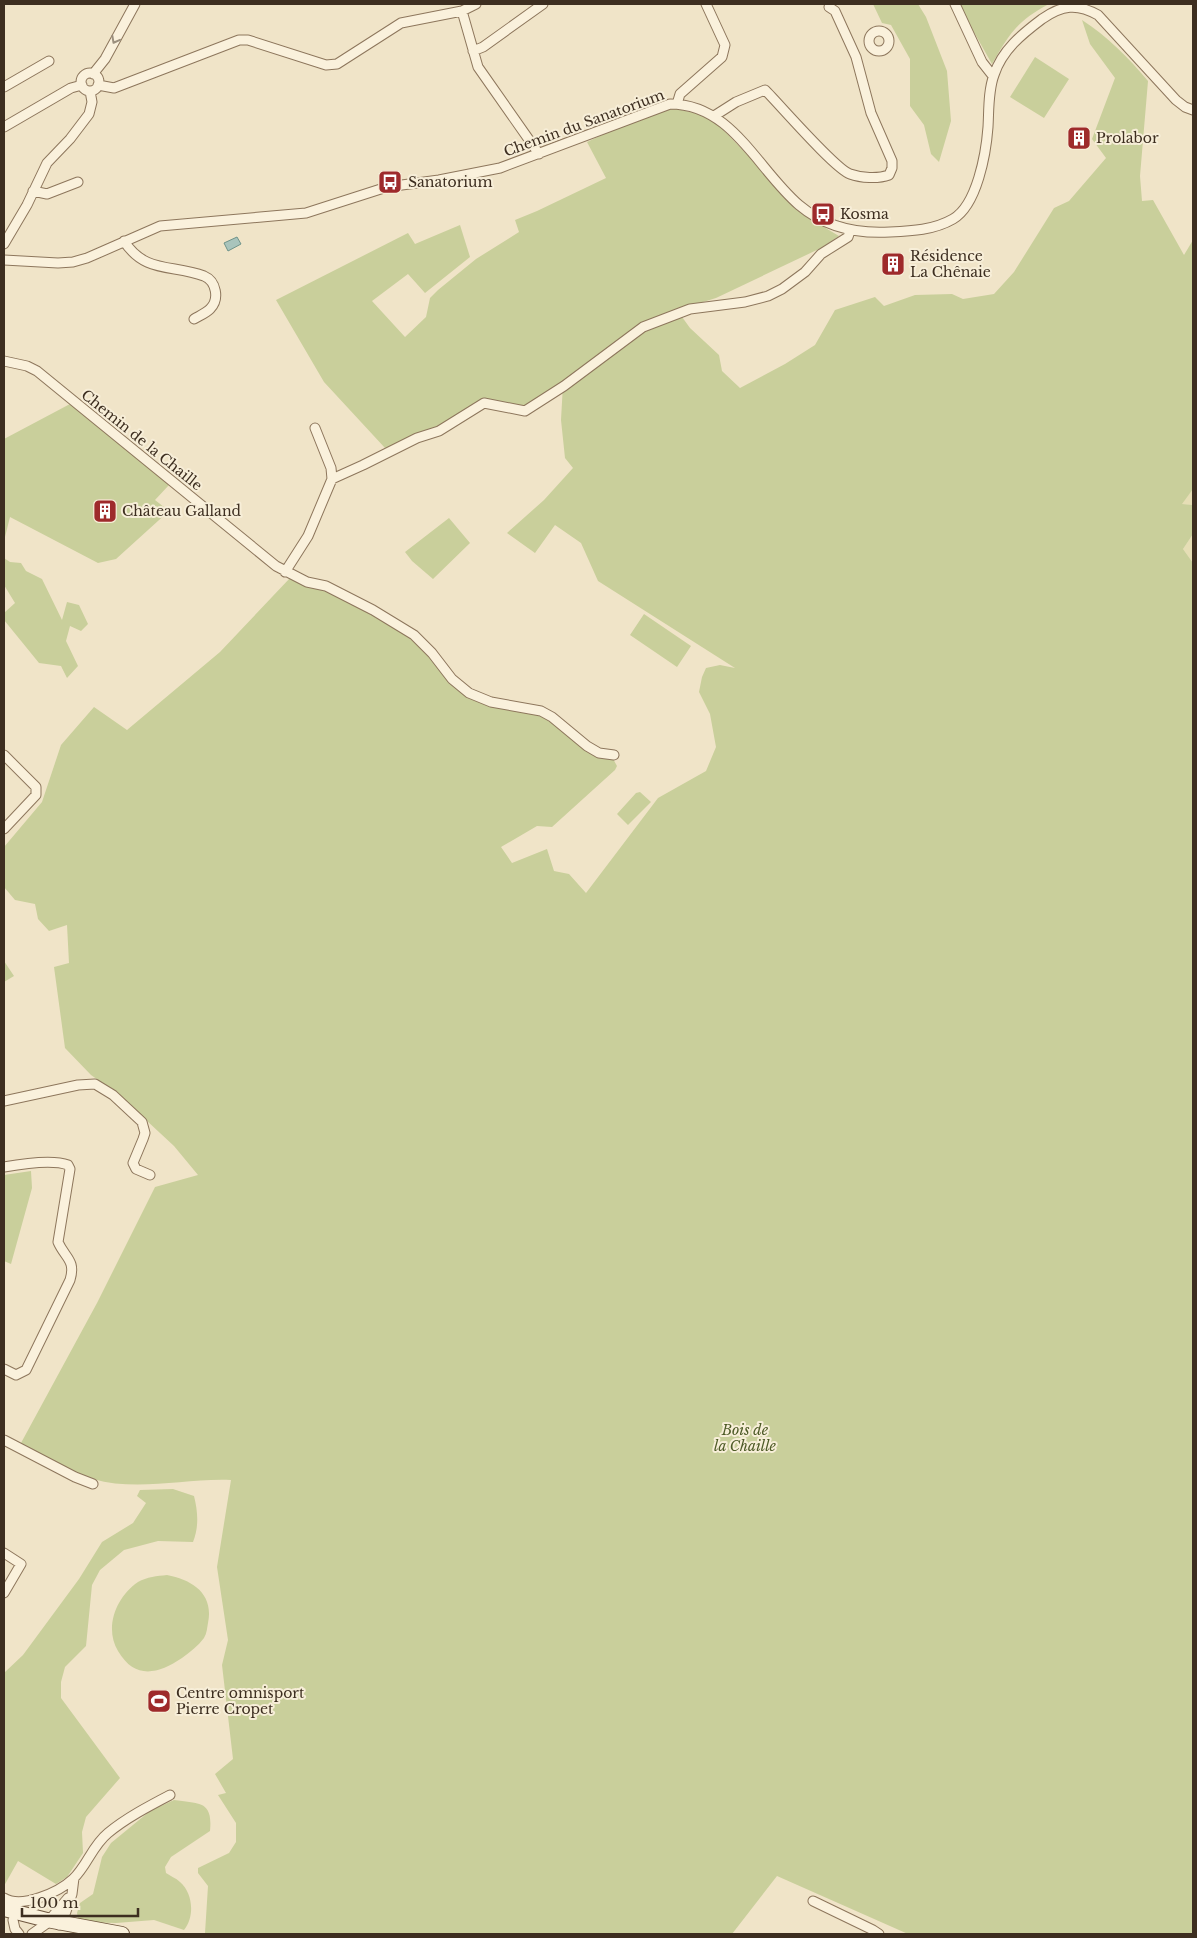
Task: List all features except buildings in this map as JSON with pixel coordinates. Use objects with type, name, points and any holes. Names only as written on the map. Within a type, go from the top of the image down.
[{"type":"main road","points":[[4,1909],[38,1929],[62,1923],[122,1934]]},
{"type":"main road","points":[[7,1917],[38,1929],[76,1934]]},
{"type":"street","points":[[93,74],[98,80],[98,85],[95,90],[85,90],[82,80],[85,75],[93,74],[105,59],[135,4]]},
{"type":"street","points":[[98,85],[114,88],[239,40],[248,40],[326,64],[337,64],[401,22],[462,11],[476,4]]},
{"type":"street","points":[[473,51],[483,47],[543,4]]},
{"type":"street","name":"Chemin du Sanatorium","points":[[677,104],[680,94],[722,57],[725,45],[706,4]]},
{"type":"street","points":[[955,4],[982,62],[993,76]]},
{"type":"street","name":"Chemin du Sanatorium","points":[[4,260],[73,262],[168,225],[306,212],[387,187],[439,180],[500,168],[670,104],[694,106],[714,116],[728,127],[799,205],[821,220],[850,231],[880,233],[918,231],[942,225],[964,210],[975,187],[985,154],[993,76],[1001,59],[1014,42],[1025,32],[1046,17],[1072,5],[1098,15],[1176,100],[1193,110]]},
{"type":"street","points":[[714,116],[736,102],[765,90],[828,156],[849,174],[875,178],[888,175],[892,170],[892,161],[871,113],[856,57],[835,11],[829,7]]},
{"type":"street","points":[[462,11],[478,68],[539,154]]},
{"type":"street","points":[[856,57],[871,47]]},
{"type":"street","points":[[4,87],[49,61]]},
{"type":"street","points":[[4,127],[71,88],[82,85]]},
{"type":"street","points":[[4,244],[27,205],[47,163],[70,139],[89,114],[92,102],[90,91]]},
{"type":"street","points":[[33,191],[48,194],[78,182]]},
{"type":"street","points":[[332,479],[417,438],[439,431],[484,403],[525,411],[564,386],[644,327],[672,315],[698,308],[745,302],[768,296],[782,289],[805,272],[821,254],[848,237],[850,231]]},
{"type":"street","points":[[124,241],[130,250],[143,260],[160,267],[204,276],[212,282],[216,294],[214,305],[206,313],[194,319]]},
{"type":"street","name":"Chemin de la Chaille","points":[[4,361],[27,366],[37,371],[178,485],[250,547],[285,572],[307,582],[326,586],[373,610],[414,636],[432,653],[452,679],[469,693],[491,702],[541,711],[552,717],[587,746],[599,753],[614,755]]},
{"type":"street","points":[[285,572],[308,536],[332,479],[332,468],[315,428]]},
{"type":"street","points":[[4,756],[36,787],[36,795],[4,829]]},
{"type":"street","points":[[4,1101],[78,1085],[95,1084],[113,1095],[142,1122],[144,1139],[133,1163],[136,1169],[150,1175]]},
{"type":"street","points":[[4,1167],[36,1163],[63,1163],[68,1165],[70,1170],[58,1242],[71,1262],[72,1268],[70,1280],[26,1370],[16,1375],[4,1368]]},
{"type":"street","points":[[4,1440],[75,1477],[93,1484]]},
{"type":"street","points":[[4,1553],[21,1564],[4,1593]]},
{"type":"street","points":[[62,1923],[72,1894],[74,1878],[95,1846],[109,1832],[170,1795]]},
{"type":"street","points":[[4,1898],[15,1903],[23,1903],[39,1898],[74,1878]]},
{"type":"street","points":[[38,1929],[72,1894]]},
{"type":"street","points":[[813,1901],[879,1934]]},
{"type":"street","points":[[7,1917],[19,1934]]},
{"type":"shaded area","points":[[1193,489],[1193,505],[1181,504]]},
{"type":"shaded area","points":[[1193,534],[1193,563],[1183,549]]},
{"type":"green space","points":[[873,4],[918,4],[926,17],[947,71],[951,121],[939,162],[931,154],[924,125],[910,106],[910,59],[891,25],[882,23]]},
{"type":"green space","points":[[958,4],[1049,4],[1029,16],[1015,29],[992,64]]},
{"type":"green space","name":"Bois de la Chaille","points":[[1082,20],[1117,48],[1148,81],[1140,176],[1142,201],[1153,200],[1184,255],[1193,240],[1193,489],[1182,504],[1193,505],[1193,534],[1183,549],[1193,563],[1193,1934],[908,1934],[777,1876],[732,1934],[205,1933],[208,1886],[198,1873],[198,1868],[229,1853],[236,1842],[236,1823],[218,1795],[226,1793],[215,1774],[233,1759],[222,1665],[228,1640],[217,1567],[231,1480],[144,1485],[110,1483],[74,1472],[21,1443],[97,1303],[155,1187],[198,1175],[174,1146],[118,1094],[91,1075],[65,1048],[54,967],[69,963],[67,925],[49,931],[38,919],[35,904],[15,900],[4,887],[4,847],[42,802],[61,745],[94,707],[127,730],[220,652],[290,578],[325,590],[412,639],[430,654],[458,688],[551,719],[612,757],[617,766],[615,770],[552,827],[537,826],[501,847],[512,863],[547,849],[554,871],[569,874],[586,893],[658,798],[706,771],[716,747],[710,714],[699,692],[702,677],[706,668],[720,665],[735,668],[598,581],[581,543],[555,525],[535,553],[507,533],[544,500],[573,468],[565,458],[561,420],[563,384],[524,408],[487,399],[439,427],[385,448],[324,382],[276,300],[408,233],[415,244],[460,225],[470,257],[425,293],[408,274],[372,301],[405,337],[426,317],[430,298],[438,290],[476,259],[519,232],[515,220],[606,178],[587,142],[621,126],[673,108],[711,117],[807,217],[839,236],[821,248],[716,298],[677,310],[690,328],[719,355],[722,371],[740,388],[785,364],[815,345],[835,310],[875,297],[884,306],[915,295],[952,294],[963,299],[994,294],[1014,272],[1054,208],[1069,201],[1106,158],[1092,139],[1115,78],[1090,44]]},
{"type":"green space","points":[[1035,57],[1069,79],[1044,118],[1010,97]]},
{"type":"green space","points":[[70,404],[169,485],[155,500],[169,511],[116,559],[98,563],[10,517],[4,541],[4,439]]},
{"type":"green space","points":[[449,518],[470,543],[433,579],[412,561],[405,552]]},
{"type":"green space","points":[[4,558],[10,562],[21,563],[26,571],[42,579],[62,620],[67,602],[79,605],[88,624],[81,631],[70,626],[66,641],[78,666],[67,678],[61,666],[39,663],[4,620],[4,613],[15,603],[4,585]]},
{"type":"green space","points":[[644,614],[691,646],[677,667],[630,635]]},
{"type":"green space","points":[[640,792],[651,802],[628,825],[617,814],[636,793]]},
{"type":"green space","points":[[4,961],[14,976],[4,982]]},
{"type":"green space","points":[[31,1171],[32,1188],[11,1264],[4,1261],[4,1175]]},
{"type":"green space","points":[[173,1489],[194,1496],[197,1519],[193,1542],[158,1541],[124,1550],[100,1570],[92,1585],[86,1646],[65,1667],[61,1682],[61,1698],[120,1778],[86,1817],[82,1832],[83,1853],[67,1877],[56,1884],[18,1861],[4,1886],[4,1673],[23,1655],[79,1579],[102,1542],[133,1523],[146,1503],[137,1496],[140,1490]]},
{"type":"green space","points":[[167,1575],[193,1585],[205,1596],[209,1613],[206,1632],[204,1638],[197,1646],[182,1658],[164,1668],[147,1671],[139,1670],[132,1667],[118,1651],[112,1633],[114,1614],[118,1604],[130,1588],[138,1582],[156,1576]]},
{"type":"green space","points":[[174,1800],[202,1805],[207,1809],[210,1821],[210,1831],[171,1857],[165,1867],[166,1873],[178,1881],[188,1892],[191,1912],[188,1925],[184,1930],[154,1920],[116,1923],[83,1922],[78,1918],[77,1913],[80,1903],[93,1894],[102,1857],[111,1843],[150,1811]]},
{"type":"water","points":[[237,237],[241,244],[228,251],[224,243]]},
{"type":"place","name":"Prolabor","points":[[1079,138]]},
{"type":"place","name":"Sanatorium","points":[[390,182]]},
{"type":"place","name":"Kosma","points":[[823,214]]},
{"type":"place","name":"Résidence La Chênaie","points":[[893,264]]},
{"type":"place","name":"Château Galland","points":[[105,511]]},
{"type":"place","name":"Centre omnisport Pierre Cropet","points":[[159,1701]]}]
